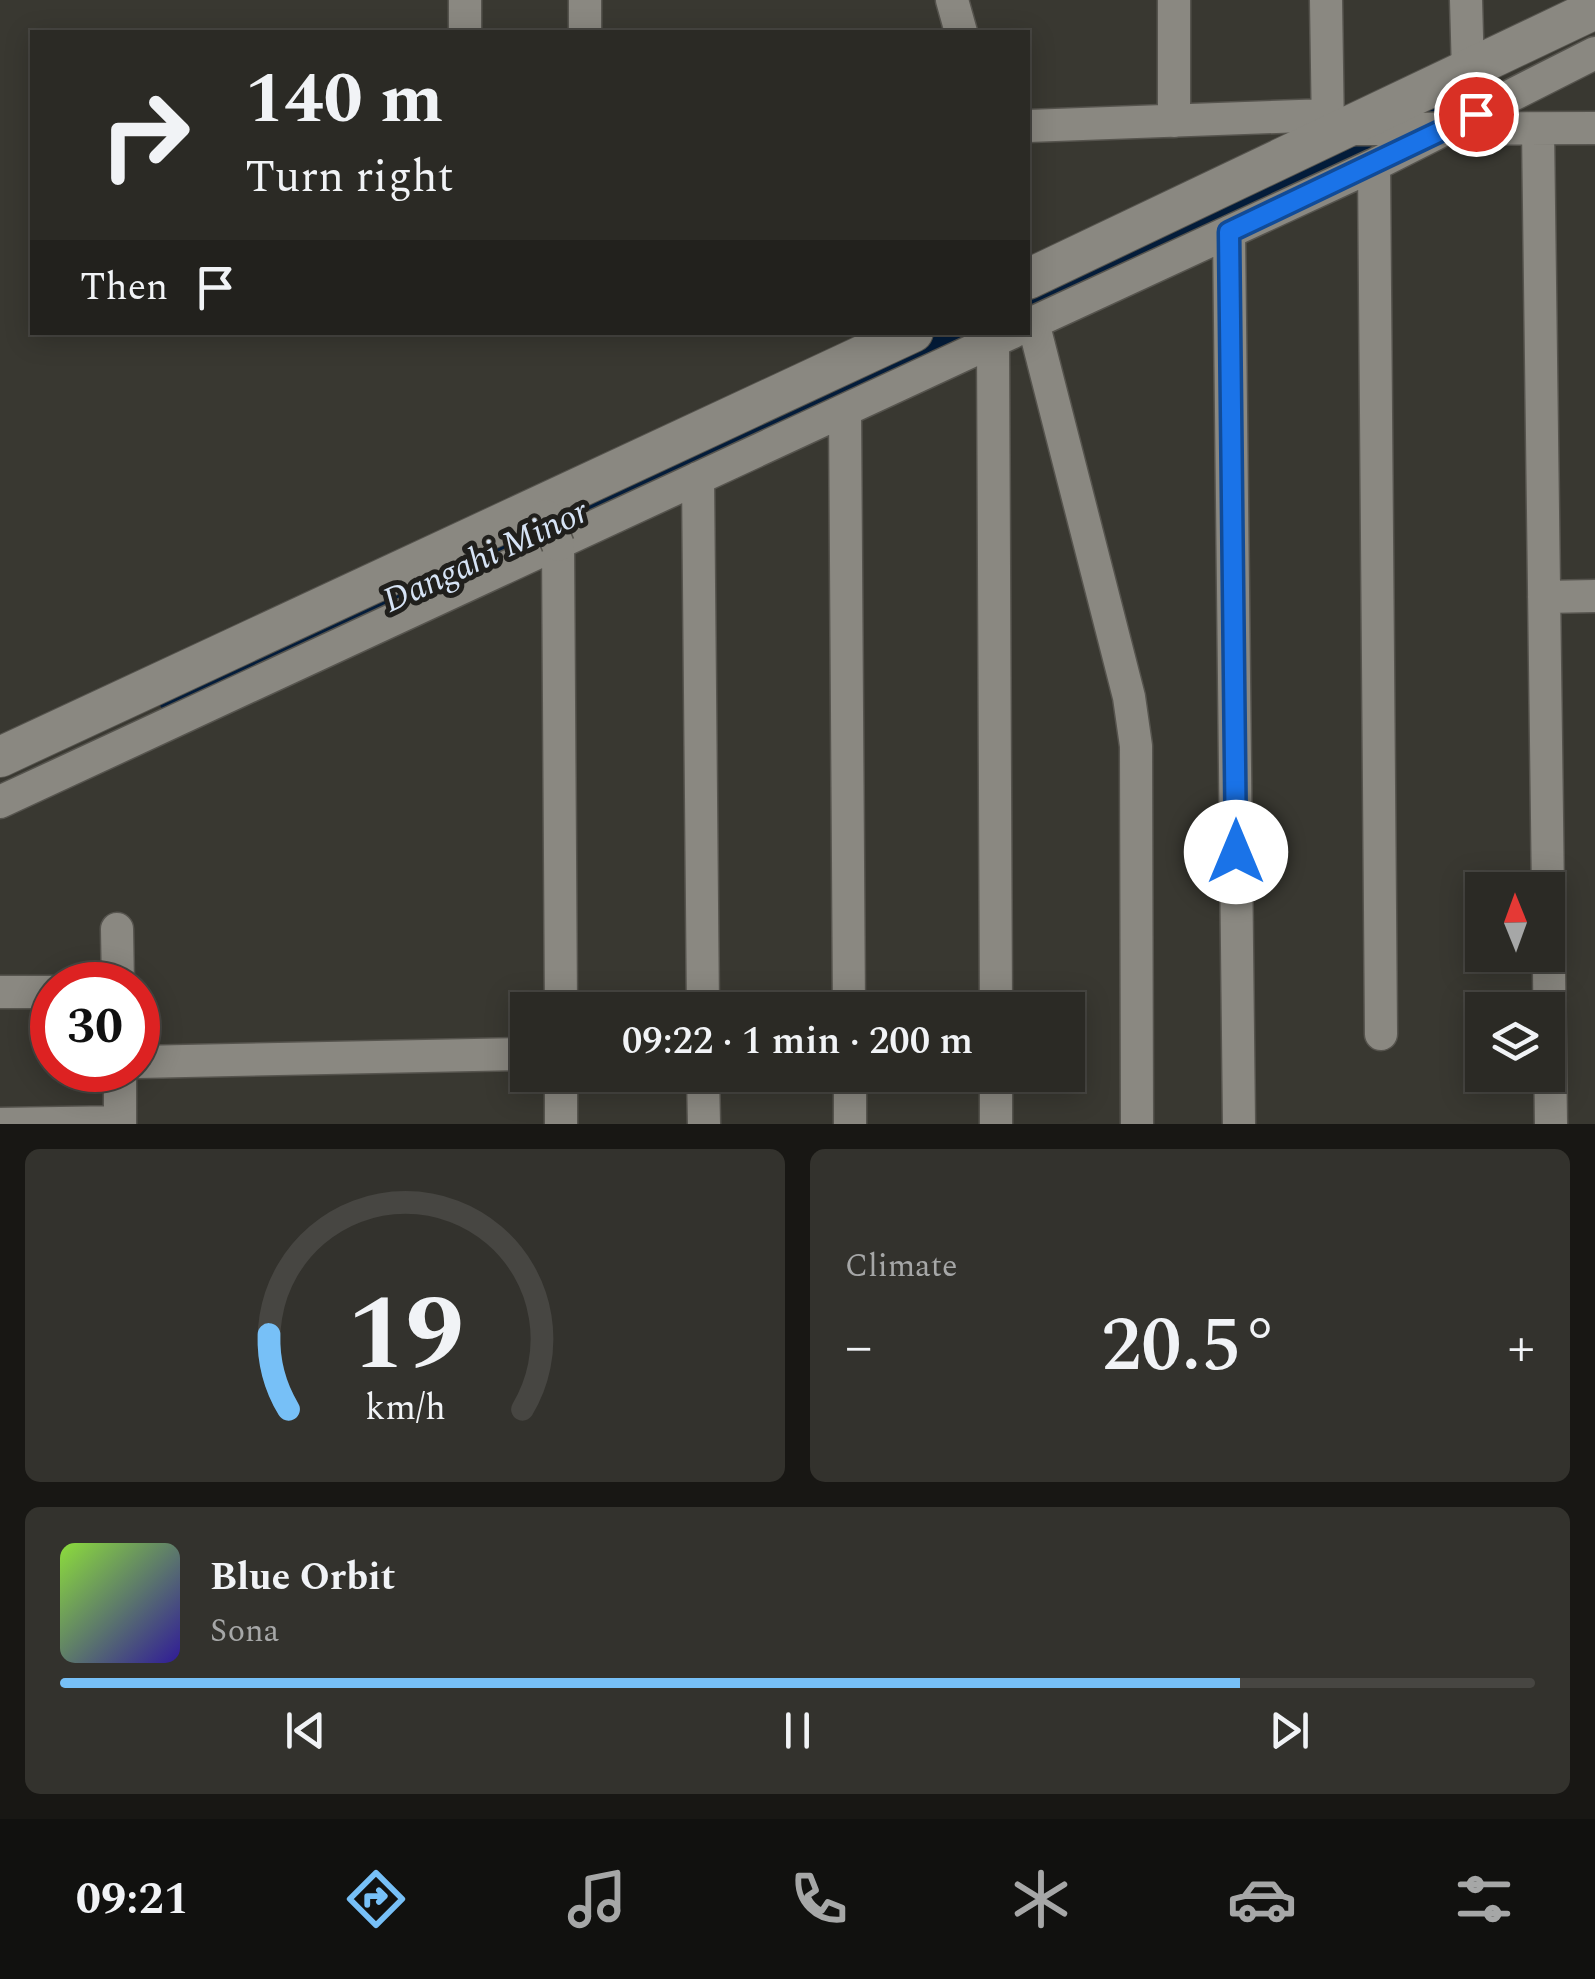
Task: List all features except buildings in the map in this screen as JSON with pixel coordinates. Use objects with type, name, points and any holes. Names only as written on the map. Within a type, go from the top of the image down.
[{"type":"street","points":[[466,0],[466,30]]},
{"type":"street","points":[[584,0],[585,30]]},
{"type":"street","points":[[952,0],[960,30]]},
{"type":"street","points":[[1174,0],[1174,120]]},
{"type":"street","points":[[1326,0],[1347,128]]},
{"type":"street","points":[[1466,0],[1468,74]]},
{"type":"street","points":[[1030,271],[1468,74],[1595,9]]},
{"type":"street","points":[[1030,325],[1447,130],[1595,54]]},
{"type":"street","points":[[1030,126],[1174,120],[1447,130],[1595,128]]},
{"type":"street","points":[[1538,128],[1551,1124]]},
{"type":"street","points":[[1374,165],[1381,1034]]},
{"type":"street","points":[[1229,232],[1239,1124]]},
{"type":"street","points":[[0,756],[549,522],[907,335]]},
{"type":"street","points":[[0,802],[1008,335]]},
{"type":"street","points":[[997,992],[1017,335]]},
{"type":"street","points":[[1018,335],[1129,697],[1136,746],[1137,1124]]},
{"type":"street","points":[[846,411],[849,992]]},
{"type":"street","points":[[698,478],[703,992]]},
{"type":"street","points":[[549,522],[561,992]]},
{"type":"street","points":[[1544,596],[1595,596]]},
{"type":"street","points":[[118,929],[118,962]]},
{"type":"street","points":[[0,992],[30,992]]},
{"type":"street","points":[[160,1062],[510,1054]]},
{"type":"street","points":[[0,1124],[120,1123],[120,1092]]},
{"type":"street","points":[[561,1092],[562,1124]]},
{"type":"street","points":[[703,1092],[704,1124]]},
{"type":"street","points":[[850,1092],[850,1124]]},
{"type":"street","points":[[996,1092],[996,1124]]},
{"type":"waterway","name":"Dangahi Minor","points":[[1030,305],[1480,94]]},
{"type":"waterway","name":"Dangahi Minor","points":[[173,698],[963,335]]},
{"type":"route","points":[[1236,852],[1229,232],[1476,114]]}]
